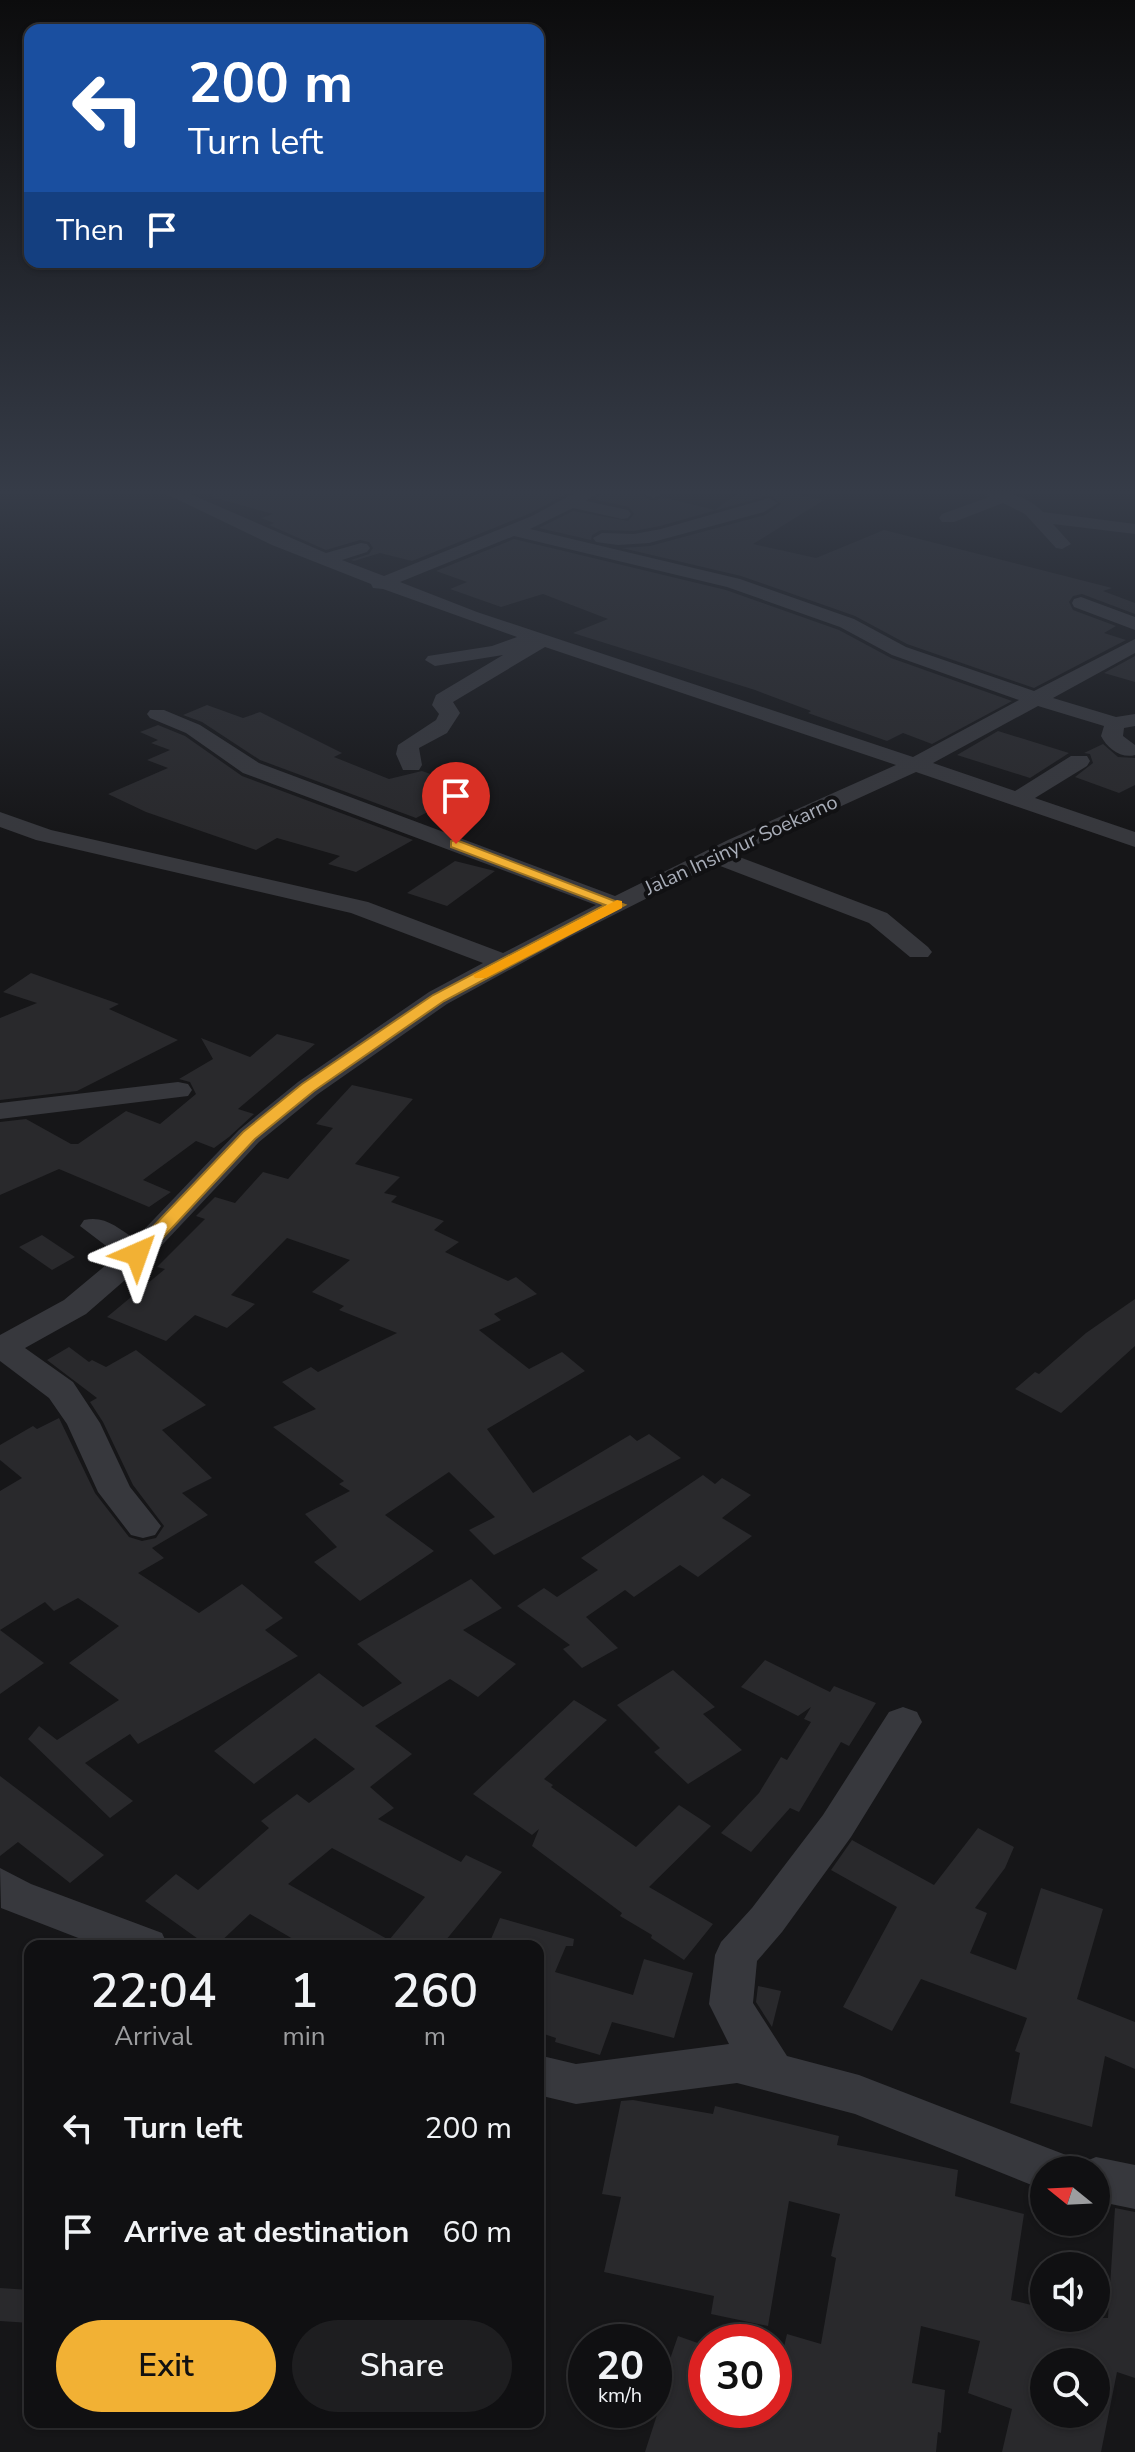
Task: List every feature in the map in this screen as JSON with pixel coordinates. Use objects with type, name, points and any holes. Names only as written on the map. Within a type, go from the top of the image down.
[{"type":"street","points":[[439,604],[1135,840]]},
{"type":"street","points":[[794,604],[847,623],[899,651],[1039,700],[1125,721],[1112,736],[1115,742],[1129,750]]},
{"type":"street","points":[[1085,604],[1135,624]]},
{"type":"street","points":[[435,660],[496,651],[536,638]]},
{"type":"street","points":[[411,765],[407,754],[409,745],[435,732],[448,720],[450,713],[442,705],[443,699],[536,638]]},
{"type":"street","name":"Jalan Insinyur Soekarno","points":[[1,1347],[75,1307],[137,1254],[249,1136],[344,1062],[438,998],[715,856],[914,765],[1039,700],[1135,645]]},
{"type":"street","points":[[157,714],[193,729],[251,768],[617,905]]},
{"type":"street","points":[[1017,800],[1079,761]]},
{"type":"street","points":[[0,819],[44,835],[359,907],[503,962]]},
{"type":"street","points":[[715,856],[878,918],[919,952]]},
{"type":"street","points":[[0,1111],[178,1090]]},
{"type":"street","points":[[95,1226],[137,1254]]},
{"type":"street","points":[[1,1347],[61,1390],[83,1423],[115,1492],[143,1526]]},
{"type":"street","points":[[773,2073],[748,2037],[731,2004],[736,1955],[767,1920],[837,1826],[903,1722]]},
{"type":"street","points":[[2,1890],[131,1940]]},
{"type":"street","points":[[544,2076],[576,2084],[737,2063],[859,2095],[1030,2162]]},
{"type":"street","points":[[1110,2182],[1135,2187]]},
{"type":"building","points":[[570,604],[767,604],[839,630],[891,658],[1012,701],[932,744],[903,733],[887,741],[755,690],[573,633],[608,619]]},
{"type":"building","points":[[822,604],[1070,604],[1073,610],[1116,626],[1104,633],[1126,640],[1034,688],[907,644],[855,616]]},
{"type":"building","points":[[1110,604],[1135,604],[1135,614]]},
{"type":"building","points":[[1135,656],[1135,682],[1104,673]]},
{"type":"building","points":[[207,705],[243,718],[260,712],[342,753],[334,757],[389,779],[422,771],[464,786],[443,795],[453,799],[416,818],[260,760],[202,722],[183,715]]},
{"type":"building","points":[[158,725],[185,736],[242,776],[413,840],[356,872],[328,864],[340,856],[277,838],[256,850],[146,812],[108,794],[168,768],[147,760],[170,750],[151,743],[158,740],[140,732]]},
{"type":"building","points":[[998,731],[1069,753],[1030,778],[957,755]]},
{"type":"building","points":[[1103,744],[1118,757],[1135,758],[1135,785],[1119,793],[1075,777],[1093,763],[1090,754],[1084,753]]},
{"type":"building","points":[[455,861],[495,871],[447,906],[407,893]]},
{"type":"building","points":[[31,973],[119,1004],[109,1009],[178,1040],[77,1091],[0,1100],[0,1018],[37,1003],[3,992]]},
{"type":"building","points":[[277,1034],[315,1044],[238,1109],[254,1114],[229,1137],[214,1148],[196,1141],[143,1180],[171,1192],[149,1207],[59,1169],[0,1195],[0,1122],[26,1119],[71,1144],[78,1144],[126,1111],[160,1124],[196,1094],[190,1082],[179,1079],[213,1059],[201,1038],[250,1057]]},
{"type":"building","points":[[352,1085],[413,1099],[355,1164],[400,1177],[384,1193],[397,1196],[391,1202],[444,1221],[434,1230],[459,1242],[445,1252],[508,1281],[516,1277],[537,1294],[494,1314],[501,1320],[479,1330],[529,1369],[562,1352],[585,1371],[487,1429],[533,1493],[630,1435],[637,1441],[649,1434],[681,1458],[494,1555],[469,1530],[495,1517],[449,1472],[385,1515],[434,1551],[360,1601],[314,1562],[337,1547],[305,1514],[350,1491],[339,1484],[344,1481],[273,1427],[316,1409],[282,1382],[311,1367],[318,1372],[397,1333],[339,1310],[344,1306],[312,1292],[350,1260],[287,1238],[231,1295],[255,1304],[227,1328],[195,1315],[166,1341],[107,1317],[165,1269],[157,1267],[205,1219],[196,1216],[215,1197],[235,1203],[263,1172],[288,1179],[333,1128],[316,1124]]},
{"type":"building","points":[[42,1235],[75,1257],[52,1270],[19,1247]]},
{"type":"building","points":[[1135,1299],[1135,1346],[1061,1413],[1015,1389],[1035,1372],[1039,1374],[1086,1333]]},
{"type":"building","points":[[69,1347],[89,1362],[92,1360],[106,1367],[136,1350],[206,1405],[162,1430],[212,1478],[182,1493],[208,1515],[152,1548],[164,1558],[138,1573],[199,1613],[242,1584],[283,1618],[265,1630],[298,1656],[138,1744],[130,1734],[85,1763],[133,1801],[110,1818],[28,1739],[39,1726],[57,1740],[119,1700],[69,1663],[119,1626],[78,1598],[54,1611],[45,1602],[0,1630],[0,1491],[22,1478],[0,1460],[0,1445],[33,1426],[37,1429],[59,1418],[95,1493],[129,1537],[142,1541],[156,1538],[164,1526],[133,1485],[90,1402],[97,1398],[47,1360]]},
{"type":"building","points":[[703,1475],[715,1484],[722,1478],[751,1495],[722,1518],[752,1536],[698,1577],[680,1565],[634,1597],[625,1590],[586,1617],[618,1648],[582,1668],[563,1649],[570,1645],[517,1606],[544,1588],[557,1597],[598,1570],[581,1558]]},
{"type":"building","points":[[471,1579],[502,1608],[463,1630],[516,1664],[478,1697],[450,1679],[375,1726],[412,1754],[370,1787],[394,1808],[378,1819],[461,1862],[466,1855],[502,1872],[446,1940],[389,1940],[295,1940],[250,1914],[222,1940],[200,1940],[145,1901],[176,1874],[198,1890],[269,1828],[261,1821],[297,1794],[309,1803],[355,1769],[315,1738],[254,1784],[214,1751],[319,1673],[363,1707],[402,1683],[357,1644]],"holes":[[[332,1848],[425,1897],[389,1940],[288,1884]]]},
{"type":"building","points":[[0,1630],[44,1663],[0,1694]]},
{"type":"building","points":[[765,1660],[830,1692],[834,1686],[876,1703],[849,1746],[841,1742],[799,1812],[790,1808],[751,1852],[721,1833],[759,1793],[781,1757],[787,1760],[811,1722],[804,1719],[811,1707],[798,1716],[741,1687]]},
{"type":"building","points":[[673,1670],[715,1707],[703,1714],[742,1750],[688,1784],[654,1752],[660,1748],[617,1705]]},
{"type":"building","points":[[574,1700],[607,1720],[544,1779],[553,1785],[551,1787],[636,1847],[679,1805],[711,1826],[649,1887],[713,1924],[684,1960],[651,1938],[652,1935],[620,1916],[622,1913],[532,1846],[539,1829],[532,1835],[473,1794]]},
{"type":"building","points":[[0,1776],[104,1855],[70,1883],[18,1842],[0,1856]]},
{"type":"building","points":[[978,1828],[1014,1847],[1005,1868],[975,1908],[987,1913],[970,1953],[1016,1970],[1041,1888],[1103,1909],[1077,1999],[1135,2022],[1135,2069],[1105,2056],[1092,2127],[1010,2103],[1020,2053],[1015,2051],[1027,2018],[921,1979],[892,2031],[843,2007],[897,1907],[831,1870],[852,1840],[934,1885]]},
{"type":"building","points":[[500,1918],[574,1939],[573,1946],[566,1946],[555,1972],[633,1995],[644,1959],[693,1973],[674,2038],[612,2022],[600,2055],[555,2042],[556,2038],[544,2034],[544,1940],[491,1940]]},
{"type":"building","points":[[758,1986],[781,1991],[772,2027],[756,2002]]},
{"type":"building","points":[[633,2100],[713,2114],[715,2106],[839,2136],[837,2145],[958,2170],[955,2196],[1024,2214],[1011,2300],[1030,2305],[1030,2332],[1110,2332],[1115,2208],[1135,2212],[1135,2378],[1117,2372],[1110,2407],[1110,2348],[1030,2348],[1030,2428],[1106,2428],[1101,2452],[1002,2452],[1012,2409],[968,2393],[980,2341],[921,2326],[912,2383],[945,2390],[936,2452],[645,2452],[653,2428],[672,2428],[672,2353],[678,2336],[688,2340],[688,2428],[792,2428],[792,2335],[821,2344],[836,2258],[831,2256],[840,2214],[789,2201],[768,2324],[758,2324],[711,2314],[714,2296],[604,2272],[621,2197],[602,2194],[621,2101]]},
{"type":"building","points":[[0,2288],[24,2290],[24,2323],[0,2321]]},
{"type":"slow traffic","points":[[480,975],[617,905]]},
{"type":"route","points":[[137,1254],[249,1136],[308,1088],[438,998],[617,905],[456,844]]}]
